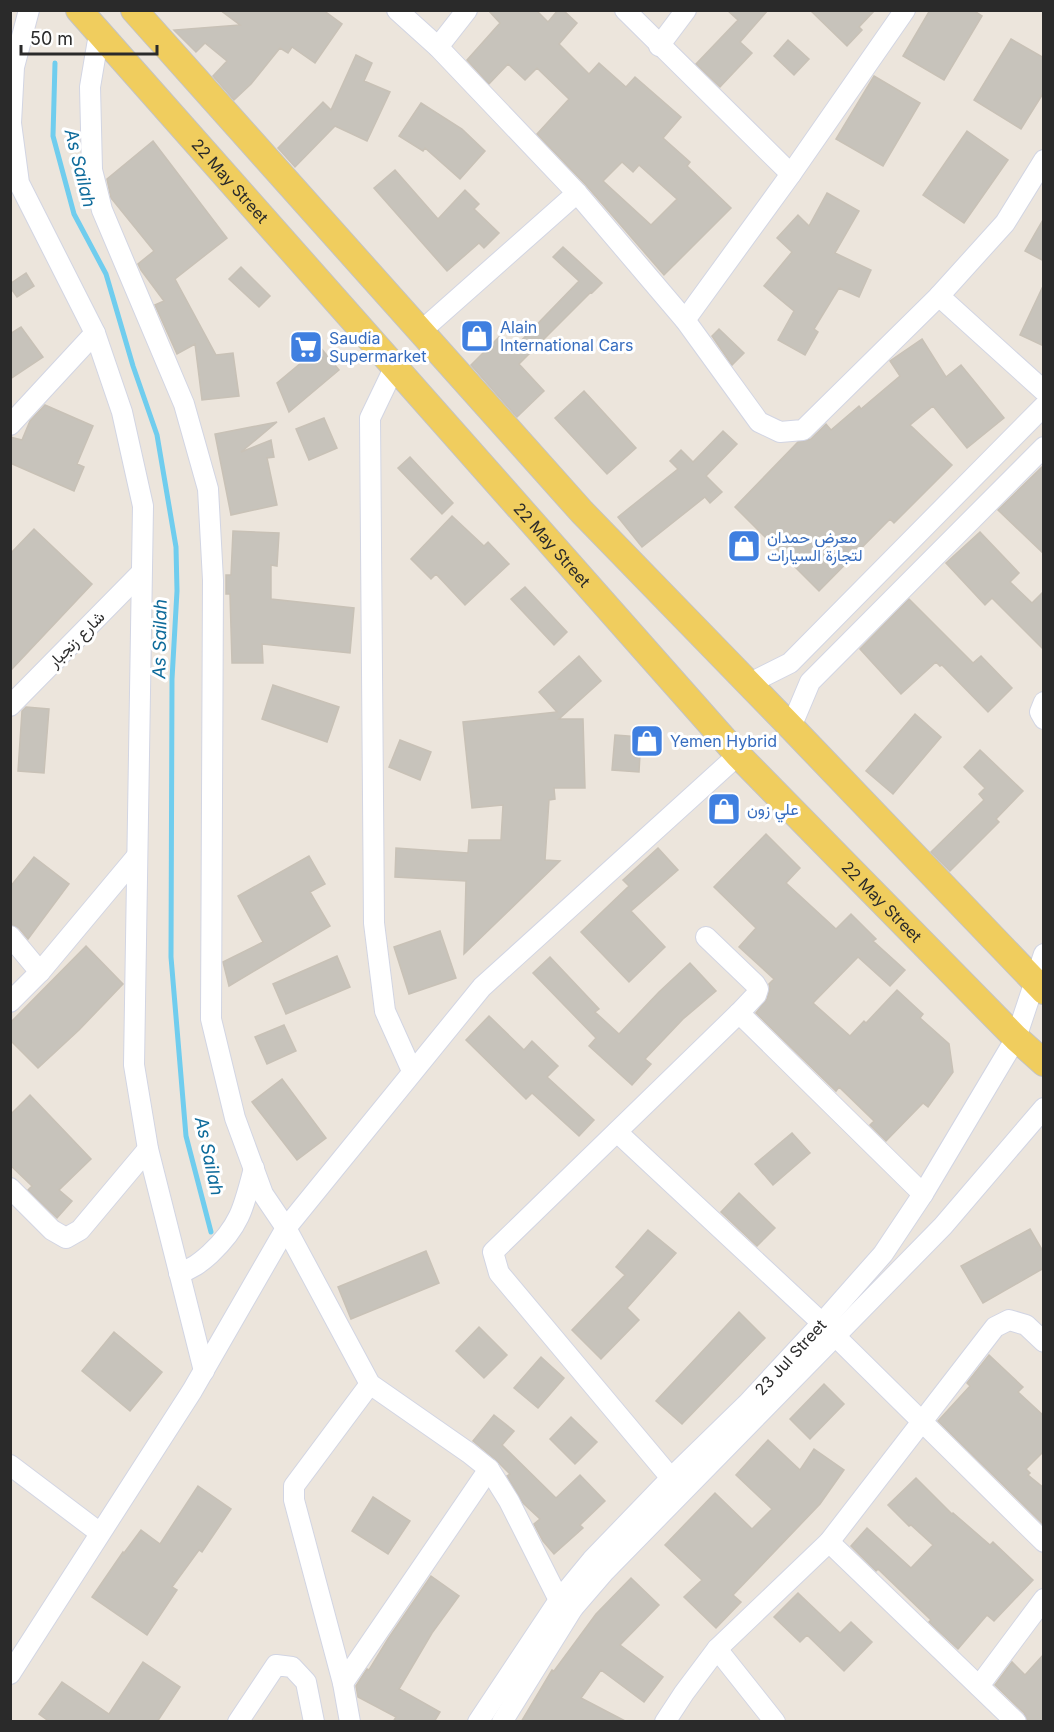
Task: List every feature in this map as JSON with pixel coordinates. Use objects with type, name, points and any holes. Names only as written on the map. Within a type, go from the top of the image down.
[{"type":"main road","name":"22 May Street","points":[[79,10],[99,22],[395,366],[738,755],[1016,1038],[1044,1063]]},
{"type":"main road","points":[[134,10],[582,512],[791,726],[1039,986]]},
{"type":"street","points":[[29,10],[13,78],[10,123],[15,188],[95,333],[122,412],[143,506],[134,1065],[148,1149],[204,1371]]},
{"type":"street","points":[[397,10],[438,47],[577,193],[685,320],[759,422],[780,432],[803,430],[939,296],[1005,223],[1044,160]]},
{"type":"street","points":[[438,47],[467,10]]},
{"type":"street","points":[[625,10],[791,174]]},
{"type":"street","points":[[659,46],[686,10]]},
{"type":"street","points":[[685,320],[791,174],[905,10]]},
{"type":"street","points":[[99,22],[90,87],[92,170],[102,210],[184,405],[208,489],[213,580],[212,1019],[235,1118],[263,1194],[286,1228],[370,1384],[489,1469],[566,1604]]},
{"type":"street","points":[[420,332],[577,193]]},
{"type":"street","points":[[939,296],[1044,391]]},
{"type":"street","points":[[10,425],[95,333]]},
{"type":"street","points":[[395,366],[370,418],[374,923],[385,1011],[412,1071]]},
{"type":"street","points":[[748,684],[791,662],[1044,406]]},
{"type":"street","points":[[791,662],[788,671],[792,681],[804,684],[810,681],[1044,447]]},
{"type":"street","name":"شارع زنجبار","points":[[10,706],[141,573]]},
{"type":"street","points":[[791,726],[810,681]]},
{"type":"street","points":[[1044,702],[1040,712],[1044,719]]},
{"type":"street","points":[[10,1674],[204,1371],[286,1228],[482,987],[738,755]]},
{"type":"street","points":[[10,1002],[40,972],[136,856]]},
{"type":"street","points":[[10,936],[40,972]]},
{"type":"street","points":[[671,1478],[499,1273],[493,1252],[756,995],[758,989],[755,984],[706,937]]},
{"type":"street","name":"23 Jul Street","points":[[478,1722],[566,1604],[626,1549],[829,1330],[923,1194],[1016,1038],[1039,986],[1044,954]]},
{"type":"street","points":[[739,1013],[923,1194]]},
{"type":"street","name":"23 Jul Street","points":[[502,1722],[592,1560],[747,1404],[943,1226],[1044,1108]]},
{"type":"street","points":[[617,1132],[829,1330],[1044,1542]]},
{"type":"street","points":[[10,1188],[52,1230],[66,1238],[80,1230],[148,1149]]},
{"type":"street","points":[[179,1273],[192,1269],[234,1229],[244,1206],[254,1168]]},
{"type":"street","points":[[665,1722],[717,1649],[829,1542],[995,1327],[1009,1320],[1026,1325],[1044,1342]]},
{"type":"street","points":[[350,1722],[343,1683],[294,1500],[294,1486],[370,1384]]},
{"type":"street","points":[[10,1465],[100,1533]]},
{"type":"street","points":[[343,1683],[489,1469]]},
{"type":"street","points":[[829,1542],[1016,1722]]},
{"type":"street","points":[[979,1686],[1044,1599]]},
{"type":"street","points":[[717,1649],[775,1722]]},
{"type":"street","points":[[238,1722],[276,1665],[292,1667],[306,1682],[314,1722]]},
{"type":"building","points":[[220,10],[323,10],[342,24],[315,63],[292,47],[288,53],[280,48],[251,84],[234,100],[213,76],[227,61],[205,43],[196,52],[174,30],[240,25]]},
{"type":"building","points":[[488,10],[536,10],[548,22],[558,10],[563,10],[577,23],[559,44],[589,74],[599,63],[626,87],[635,77],[681,117],[663,138],[690,162],[687,166],[731,208],[664,275],[586,185],[537,134],[569,99],[537,68],[525,80],[508,64],[489,84],[467,60],[500,23]],"holes":[[[622,162],[633,172],[639,165],[677,199],[651,225],[603,181]]]},
{"type":"building","points":[[727,10],[768,10],[740,42],[752,53],[720,87],[696,64],[738,20]]},
{"type":"building","points":[[810,10],[875,10],[859,27],[862,30],[847,46]]},
{"type":"building","points":[[930,10],[973,10],[982,16],[944,80],[903,56]]},
{"type":"building","points":[[1011,39],[1044,58],[1044,92],[1021,129],[974,100]]},
{"type":"building","points":[[788,40],[809,59],[794,75],[774,56]]},
{"type":"building","points":[[356,55],[372,63],[364,81],[390,92],[367,141],[335,126],[295,167],[278,148],[323,102],[331,110]]},
{"type":"building","points":[[874,76],[920,103],[883,166],[836,139]]},
{"type":"building","points":[[421,103],[462,129],[485,151],[460,179],[425,148],[423,151],[399,136]]},
{"type":"building","points":[[967,131],[1008,160],[964,223],[923,195]]},
{"type":"building","points":[[153,141],[227,238],[175,279],[216,355],[233,353],[239,396],[202,400],[195,344],[177,354],[155,305],[164,301],[138,264],[154,251],[111,198],[107,179]]},
{"type":"building","points":[[395,170],[438,219],[465,190],[479,204],[474,209],[499,233],[484,248],[479,243],[447,271],[374,188]]},
{"type":"building","points":[[827,193],[859,211],[835,253],[871,270],[859,297],[839,288],[814,329],[818,332],[805,355],[778,340],[794,311],[764,286],[792,252],[777,238],[798,215],[809,226]]},
{"type":"building","points":[[1044,218],[1044,261],[1025,251]]},
{"type":"building","points":[[563,247],[602,283],[519,364],[544,391],[517,417],[471,365],[501,335],[514,348],[579,281],[553,257]]},
{"type":"building","points":[[241,267],[270,296],[259,307],[229,279]]},
{"type":"building","points":[[26,273],[34,286],[17,297],[10,284]]},
{"type":"building","points":[[1044,284],[1044,346],[1020,335]]},
{"type":"building","points":[[21,327],[43,357],[10,379],[10,334]]},
{"type":"building","points":[[719,329],[744,353],[732,365],[712,336]]},
{"type":"building","points":[[922,339],[946,377],[961,365],[1004,418],[967,448],[933,406],[910,425],[952,465],[894,523],[890,519],[819,591],[735,507],[798,442],[811,439],[826,424],[831,430],[859,406],[861,409],[900,376],[890,361]]},
{"type":"building","points":[[320,347],[339,370],[289,412],[277,383]]},
{"type":"building","points":[[584,391],[636,448],[607,474],[555,418]]},
{"type":"building","points":[[45,405],[93,426],[77,464],[84,467],[74,491],[10,463],[10,437],[22,440],[30,421]]},
{"type":"building","points":[[324,418],[337,448],[309,460],[296,429]]},
{"type":"building","points":[[277,422],[241,452],[271,440],[274,457],[267,458],[277,505],[231,515],[215,434]]},
{"type":"building","points":[[723,431],[737,444],[706,476],[722,492],[710,503],[705,497],[642,547],[618,517],[678,469],[670,461],[681,450],[693,462]]},
{"type":"building","points":[[410,457],[453,503],[442,514],[398,468]]},
{"type":"building","points":[[1044,465],[1044,554],[998,510]]},
{"type":"building","points":[[452,516],[484,546],[488,542],[509,564],[465,605],[436,574],[431,579],[411,559]]},
{"type":"building","points":[[34,529],[92,584],[10,671],[10,554]]},
{"type":"building","points":[[233,531],[279,533],[277,566],[271,565],[271,599],[354,608],[350,653],[262,644],[263,663],[232,663],[230,594],[226,594],[226,575],[231,575]]},
{"type":"building","points":[[980,532],[1019,573],[1010,582],[1032,603],[1044,591],[1044,650],[992,598],[985,605],[946,563]]},
{"type":"building","points":[[525,587],[567,632],[554,645],[511,599]]},
{"type":"building","points":[[909,599],[973,663],[981,656],[1012,688],[988,712],[942,665],[936,662],[901,694],[860,649]]},
{"type":"building","points":[[579,656],[601,681],[559,719],[583,719],[585,788],[554,788],[555,799],[549,800],[545,860],[560,861],[464,954],[466,881],[395,877],[396,848],[468,853],[469,840],[501,840],[503,805],[472,808],[463,722],[557,712],[539,692]]},
{"type":"building","points":[[273,685],[339,707],[327,742],[262,719]]},
{"type":"building","points":[[26,707],[49,709],[44,773],[18,771],[22,711]]},
{"type":"building","points":[[915,714],[941,737],[893,794],[866,771]]},
{"type":"building","points":[[615,735],[641,737],[639,772],[612,770]]},
{"type":"building","points":[[400,740],[431,752],[420,780],[389,767]]},
{"type":"building","points":[[980,750],[1023,791],[996,819],[999,822],[950,871],[931,852],[984,800],[979,794],[985,788],[964,767]]},
{"type":"building","points":[[766,834],[800,868],[786,883],[836,929],[851,914],[876,939],[873,941],[905,970],[890,986],[858,957],[813,1003],[850,1036],[864,1021],[866,1023],[897,990],[923,1014],[920,1018],[949,1044],[953,1072],[928,1107],[923,1103],[886,1141],[870,1125],[874,1121],[839,1087],[836,1091],[756,1013],[767,999],[769,984],[774,979],[739,947],[756,928],[714,887]]},
{"type":"building","points":[[658,848],[678,870],[631,911],[665,947],[629,982],[581,932],[629,886],[623,880]]},
{"type":"building","points":[[309,856],[325,884],[310,892],[330,926],[229,986],[223,962],[263,942],[238,896]]},
{"type":"building","points":[[34,857],[69,884],[28,939],[19,928],[10,924],[10,887]]},
{"type":"building","points":[[440,931],[456,978],[409,994],[394,947]]},
{"type":"building","points":[[86,946],[123,984],[38,1068],[10,1040],[10,1023]]},
{"type":"building","points":[[337,956],[350,987],[286,1014],[273,984]]},
{"type":"building","points":[[550,957],[599,1009],[595,1012],[619,1034],[690,963],[716,991],[683,1019],[645,1059],[651,1064],[632,1085],[589,1046],[596,1038],[533,973]]},
{"type":"building","points":[[489,1016],[524,1050],[532,1041],[558,1066],[547,1077],[594,1120],[579,1136],[532,1093],[526,1099],[466,1040]]},
{"type":"building","points":[[284,1025],[296,1051],[267,1064],[255,1037]]},
{"type":"building","points":[[282,1079],[326,1138],[297,1160],[252,1102]]},
{"type":"building","points":[[30,1095],[91,1159],[59,1190],[72,1201],[57,1218],[28,1190],[32,1186],[10,1165],[10,1115]]},
{"type":"building","points":[[792,1133],[810,1153],[773,1185],[755,1164]]},
{"type":"building","points":[[739,1193],[775,1228],[757,1246],[721,1212]]},
{"type":"building","points":[[1030,1229],[1044,1253],[1044,1268],[983,1303],[961,1266]]},
{"type":"building","points":[[648,1230],[676,1253],[627,1308],[639,1320],[601,1359],[572,1330],[625,1275],[616,1267]]},
{"type":"building","points":[[426,1251],[439,1283],[351,1319],[338,1287]]},
{"type":"building","points":[[739,1312],[765,1338],[682,1424],[656,1401]]},
{"type":"building","points":[[479,1327],[507,1355],[484,1378],[456,1351]]},
{"type":"building","points":[[114,1332],[162,1372],[130,1411],[82,1371]]},
{"type":"building","points":[[989,1355],[1023,1387],[1018,1392],[1044,1416],[1044,1451],[1026,1469],[1030,1473],[1028,1475],[1044,1488],[1044,1525],[938,1421],[970,1386],[967,1383]]},
{"type":"building","points":[[541,1357],[564,1378],[538,1408],[514,1388]]},
{"type":"building","points":[[824,1384],[844,1404],[810,1439],[790,1419]]},
{"type":"building","points":[[494,1415],[514,1431],[502,1445],[556,1498],[580,1475],[605,1501],[580,1525],[583,1528],[554,1554],[543,1541],[534,1524],[540,1519],[523,1503],[507,1476],[510,1474],[473,1441]]},
{"type":"building","points":[[571,1417],[597,1442],[575,1464],[550,1439]]},
{"type":"building","points":[[768,1440],[800,1470],[814,1449],[844,1470],[820,1504],[733,1595],[741,1602],[716,1628],[684,1597],[702,1580],[665,1545],[715,1493],[752,1529],[772,1509],[736,1475]]},
{"type":"building","points":[[916,1478],[952,1514],[990,1545],[993,1542],[1033,1580],[994,1621],[987,1615],[958,1649],[929,1622],[931,1620],[851,1546],[867,1528],[911,1568],[933,1545],[888,1505]]},
{"type":"building","points":[[198,1486],[231,1509],[202,1552],[199,1550],[172,1587],[177,1590],[147,1635],[92,1597],[141,1530],[160,1544]]},
{"type":"building","points":[[373,1497],[410,1521],[388,1554],[352,1531]]},
{"type":"building","points":[[431,1576],[459,1596],[432,1633],[399,1689],[440,1712],[434,1722],[393,1722],[396,1717],[358,1697],[356,1686]]},
{"type":"building","points":[[631,1578],[659,1605],[620,1645],[663,1677],[644,1702],[601,1670],[581,1698],[627,1722],[521,1722],[552,1670],[554,1671],[596,1614]]},
{"type":"building","points":[[798,1593],[840,1633],[851,1622],[872,1642],[844,1671],[807,1635],[800,1642],[774,1617]]},
{"type":"building","points":[[1044,1654],[1044,1722],[1028,1722],[1024,1713],[995,1685],[1012,1662],[1025,1675]]},
{"type":"building","points":[[143,1662],[180,1687],[157,1722],[50,1722],[39,1714],[62,1682],[109,1714]]},
{"type":"waterway","name":"As Sailah","points":[[55,63],[53,136],[74,214],[106,274],[133,366],[157,435],[176,547],[177,591],[172,679],[171,957],[186,1136],[211,1232]]},
{"type":"place","name":"Alain International Cars","points":[[477,336]]},
{"type":"place","name":"Saudia Supermarket","points":[[306,347]]},
{"type":"place","name":"معرض حمدان لتجارة السيارات","points":[[744,546]]},
{"type":"place","name":"Yemen Hybrid","points":[[647,741]]},
{"type":"place","name":"علي زون","points":[[724,809]]}]
